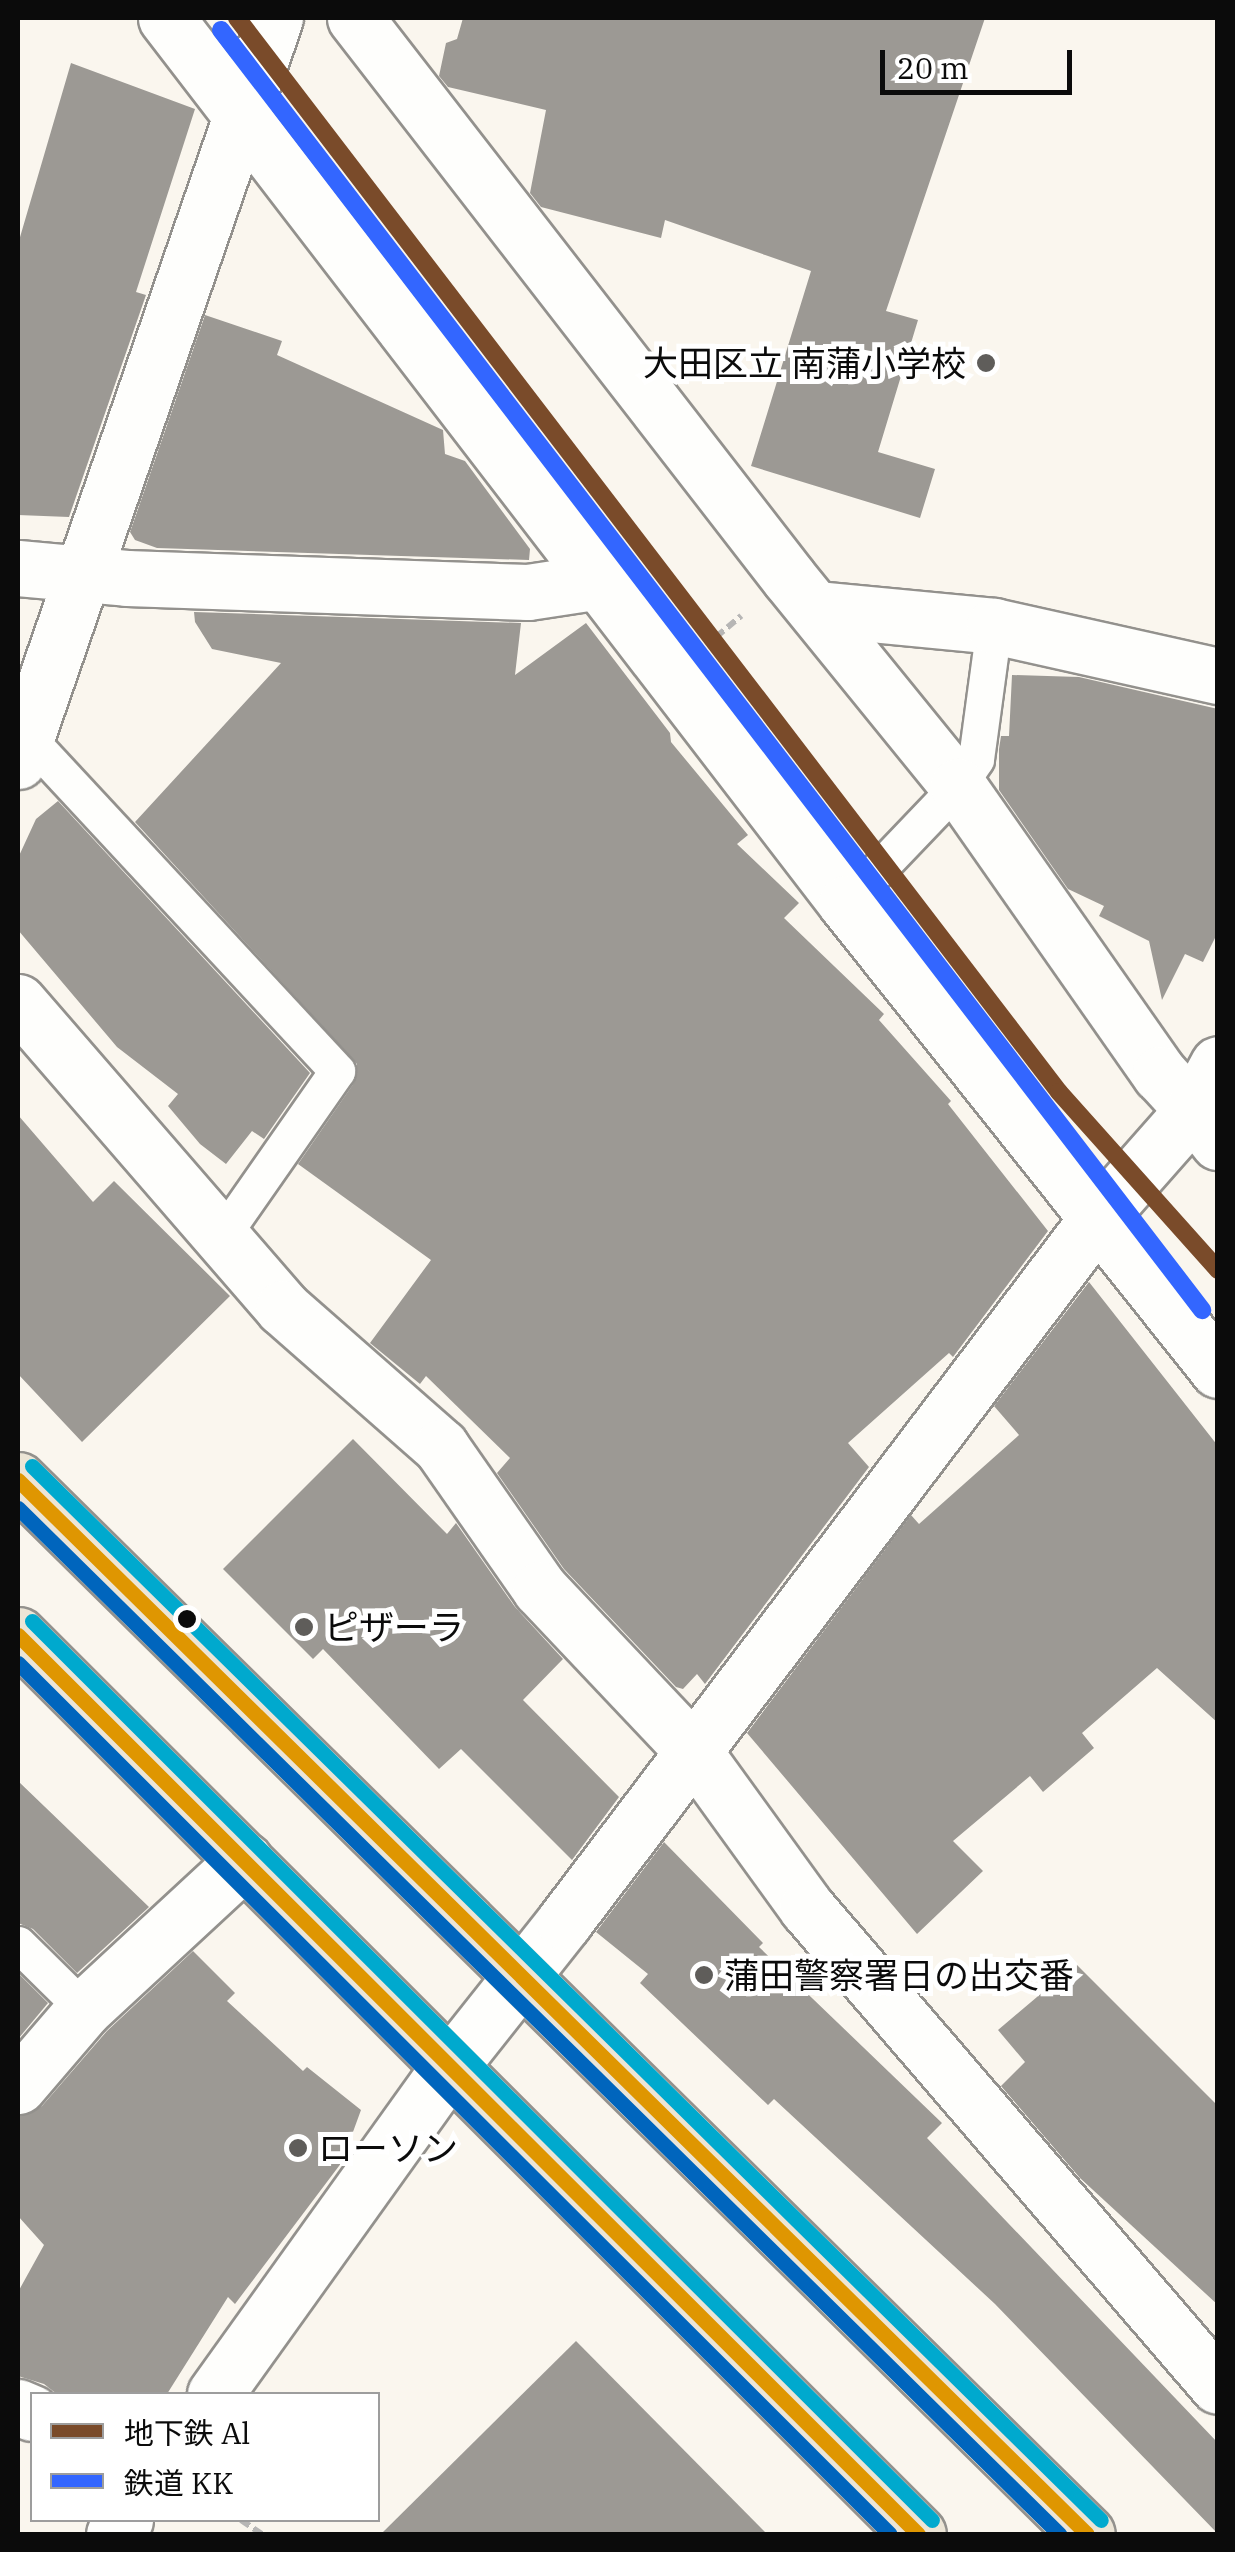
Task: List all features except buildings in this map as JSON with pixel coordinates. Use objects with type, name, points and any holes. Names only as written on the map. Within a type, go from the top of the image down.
[{"type":"main road","points":[[18,1480],[1087,2534]]},
{"type":"main road","points":[[18,1635],[918,2534]]},
{"type":"street","points":[[166,18],[846,903],[1096,1220],[1125,1248],[1218,1370]]},
{"type":"street","points":[[22,748],[275,18]]},
{"type":"street","points":[[216,2392],[450,2066],[694,1752],[1096,1220],[1209,1106],[1160,1074],[958,786],[355,18]]},
{"type":"street","points":[[18,568],[84,576],[528,592],[600,581]]},
{"type":"street","points":[[804,594],[994,626],[1218,676]]},
{"type":"street","points":[[18,1002],[283,1308],[441,1447],[540,1590],[694,1752],[807,1908],[1218,2386]]},
{"type":"street","points":[[18,2086],[84,2009],[246,1860]]},
{"type":"lane","points":[[846,903],[958,786],[976,760],[994,626]]},
{"type":"lane","points":[[22,748],[337,1071],[221,1238]]},
{"type":"lane","points":[[18,1944],[84,2009]]},
{"type":"path","points":[[670,670],[804,594]]},
{"type":"metro line","name":"Al","points":[[237,18],[1059,1092],[1218,1270]]},
{"type":"rail line","name":"KK","points":[[221,30],[1202,1310]]},
{"type":"transit line","points":[[32,1466],[1101,2520]]},
{"type":"transit line","points":[[18,1480],[1087,2534]]},
{"type":"transit line","points":[[18,1508],[1059,2534]]},
{"type":"transit line","points":[[32,1621],[932,2520]]},
{"type":"transit line","points":[[18,1635],[918,2534]]},
{"type":"transit line","points":[[18,1663],[890,2534]]},
{"type":"place","name":"大田区立 南蒲小学校","points":[[986,363]]},
{"type":"place","name":"ピザーラ","points":[[304,1627]]},
{"type":"place","name":"蒲田警察署日の出交番","points":[[704,1975]]},
{"type":"place","name":"ローソン","points":[[298,2148]]}]
